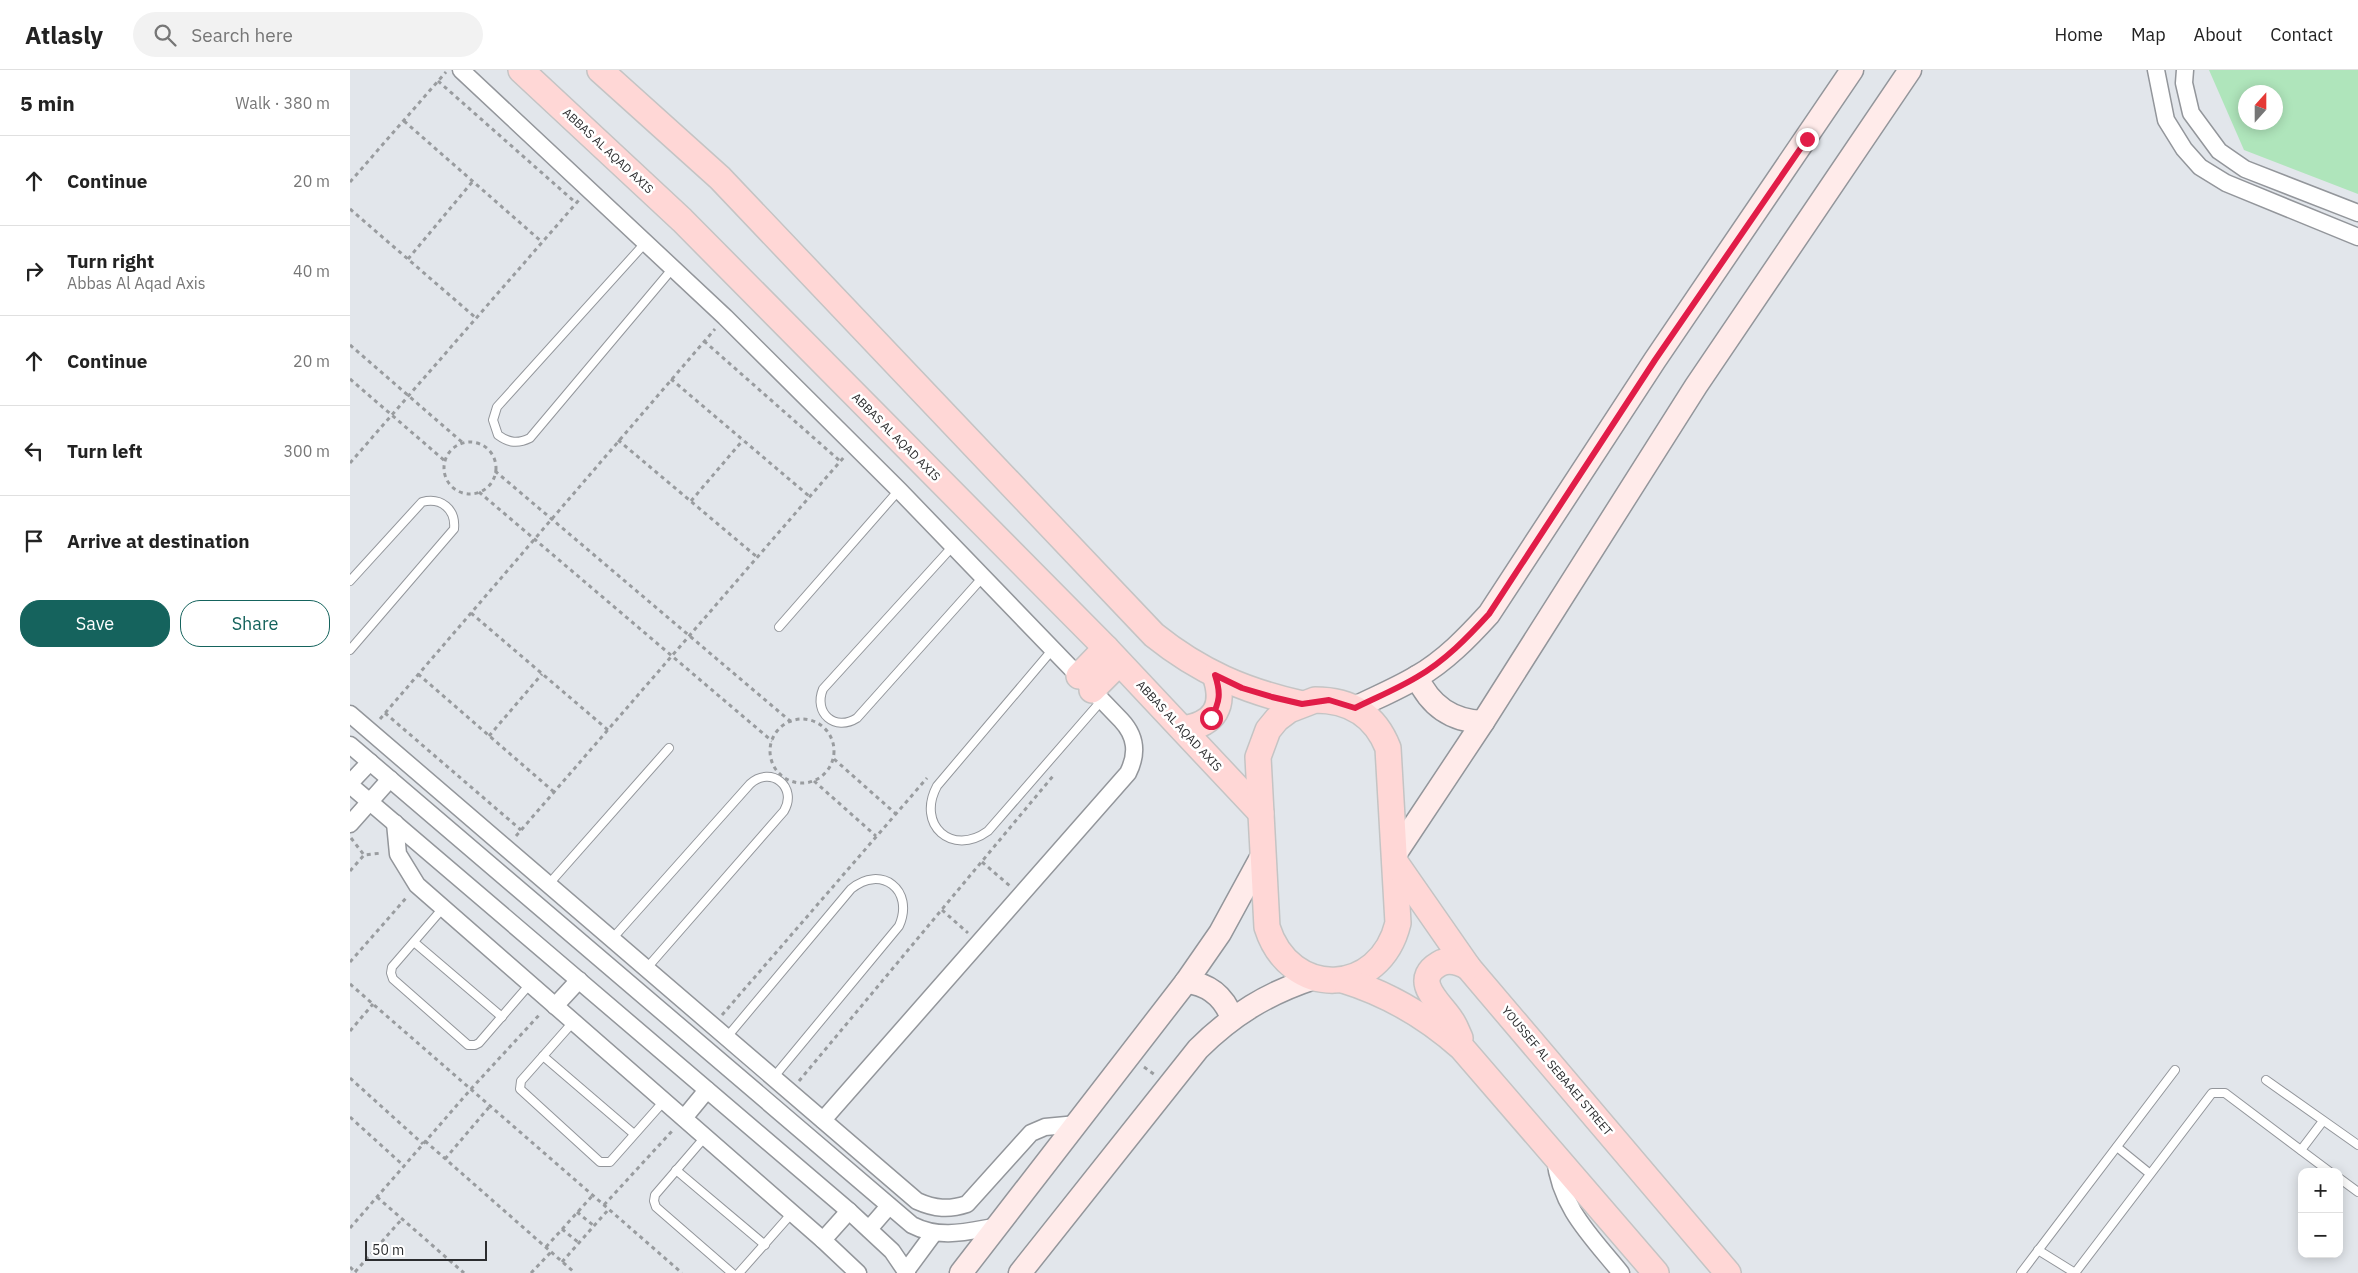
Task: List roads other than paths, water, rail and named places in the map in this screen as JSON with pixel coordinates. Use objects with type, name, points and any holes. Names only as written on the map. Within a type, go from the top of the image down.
[{"type":"main road","name":"ABBAS AL AQAD AXIS","points":[[521,70],[682,220],[1112,656],[1183,729],[1261,814]]},
{"type":"main road","points":[[600,70],[720,178],[1137,618],[1173,650],[1215,675],[1242,688],[1302,704]]},
{"type":"main road","points":[[1355,708],[1417,677],[1456,648],[1489,614],[1655,360],[1852,70]]},
{"type":"main road","points":[[1395,859],[1696,386],[1910,70]]},
{"type":"main road","points":[[1091,689],[1112,656]]},
{"type":"main road","points":[[1183,729],[1198,727],[1211,718],[1215,712],[1219,705],[1220,690],[1215,675]]},
{"type":"main road","points":[[1417,677],[1427,696],[1442,710],[1462,720],[1483,722]]},
{"type":"main road","points":[[1329,700],[1355,708],[1376,724],[1388,748],[1398,923],[1389,949],[1369,970],[1343,980],[1328,981],[1314,978],[1289,964],[1272,941],[1267,927],[1258,757],[1262,743],[1277,719],[1302,704],[1329,700]]},
{"type":"main road","points":[[961,1273],[1186,982],[1235,907],[1263,854]]},
{"type":"main road","name":"YOUSSEF AL SEBAAEI STREET","points":[[1395,859],[1468,967],[1728,1273]]},
{"type":"main road","points":[[1462,1048],[1452,1021],[1429,992],[1427,985],[1431,971],[1442,962],[1456,961],[1468,967]]},
{"type":"main road","points":[[1020,1273],[1168,1084],[1198,1049],[1232,1018],[1271,994],[1314,978]]},
{"type":"main road","points":[[1343,980],[1372,990],[1407,1006],[1426,1018],[1462,1048],[1656,1273]]},
{"type":"main road","points":[[1186,982],[1204,986],[1219,995],[1232,1018]]},
{"type":"street","points":[[461,70],[590,188],[725,317],[954,546],[1131,732],[1135,748],[1132,765],[1122,780],[823,1120]]},
{"type":"street","points":[[2156,70],[2166,120],[2184,149],[2200,167],[2226,183],[2358,237]]},
{"type":"street","points":[[2185,70],[2184,83],[2191,113],[2219,151],[2245,169],[2358,213]]},
{"type":"street","points":[[350,714],[917,1201],[929,1206],[955,1208],[967,1204],[1036,1130],[1045,1127],[1077,1124]]},
{"type":"street","points":[[350,745],[912,1225],[934,1233],[955,1234],[999,1226]]},
{"type":"street","points":[[370,762],[350,784],[849,1211],[892,1251],[906,1272],[934,1233]]},
{"type":"street","points":[[350,824],[390,779]]},
{"type":"street","points":[[395,823],[398,854],[417,886],[574,1021],[858,1273]]},
{"type":"street","points":[[553,1004],[578,980]]},
{"type":"street","points":[[684,1118],[707,1090]]},
{"type":"street","points":[[1554,1153],[1557,1175],[1570,1207],[1621,1273]]},
{"type":"street","points":[[862,1154],[872,1191]]},
{"type":"street","points":[[869,1229],[889,1206]]},
{"type":"street","points":[[823,1240],[849,1211]]},
{"type":"lane","points":[[646,242],[497,407],[493,420],[498,435],[509,442],[516,443],[530,438],[674,268]]},
{"type":"lane","points":[[779,627],[899,490]]},
{"type":"lane","points":[[350,581],[422,502],[436,501],[449,508],[454,522],[454,529],[350,650]]},
{"type":"lane","points":[[954,546],[824,689],[820,703],[825,716],[837,723],[844,724],[857,718],[983,577]]},
{"type":"lane","points":[[1053,649],[938,786],[931,798],[930,810],[933,823],[941,833],[952,840],[965,842],[978,838],[988,831],[1091,689]]},
{"type":"lane","points":[[548,885],[669,748]]},
{"type":"lane","points":[[612,939],[750,784],[761,776],[768,776],[781,781],[788,792],[789,798],[784,811],[646,969]]},
{"type":"lane","points":[[726,1038],[851,889],[860,882],[871,878],[882,879],[893,885],[900,893],[904,904],[904,916],[899,926],[773,1078]]},
{"type":"lane","points":[[443,908],[392,967],[392,976],[468,1044],[477,1044],[530,984]]},
{"type":"lane","points":[[414,942],[502,1017]]},
{"type":"lane","points":[[574,1021],[521,1081],[521,1091],[600,1162],[610,1162],[664,1101]]},
{"type":"lane","points":[[543,1056],[634,1134]]},
{"type":"lane","points":[[2021,1273],[2175,1070]]},
{"type":"lane","points":[[2266,1080],[2358,1145]]},
{"type":"lane","points":[[2038,1250],[2075,1273],[2208,1096],[2216,1092],[2225,1093],[2325,1168]]},
{"type":"lane","points":[[2301,1150],[2323,1121]]},
{"type":"lane","points":[[706,1138],[655,1195],[655,1204],[732,1273]]},
{"type":"lane","points":[[2116,1146],[2149,1173]]},
{"type":"lane","points":[[676,1170],[765,1245]]},
{"type":"lane","points":[[2343,1181],[2358,1192]]},
{"type":"lane","points":[[739,1273],[792,1213]]}]
